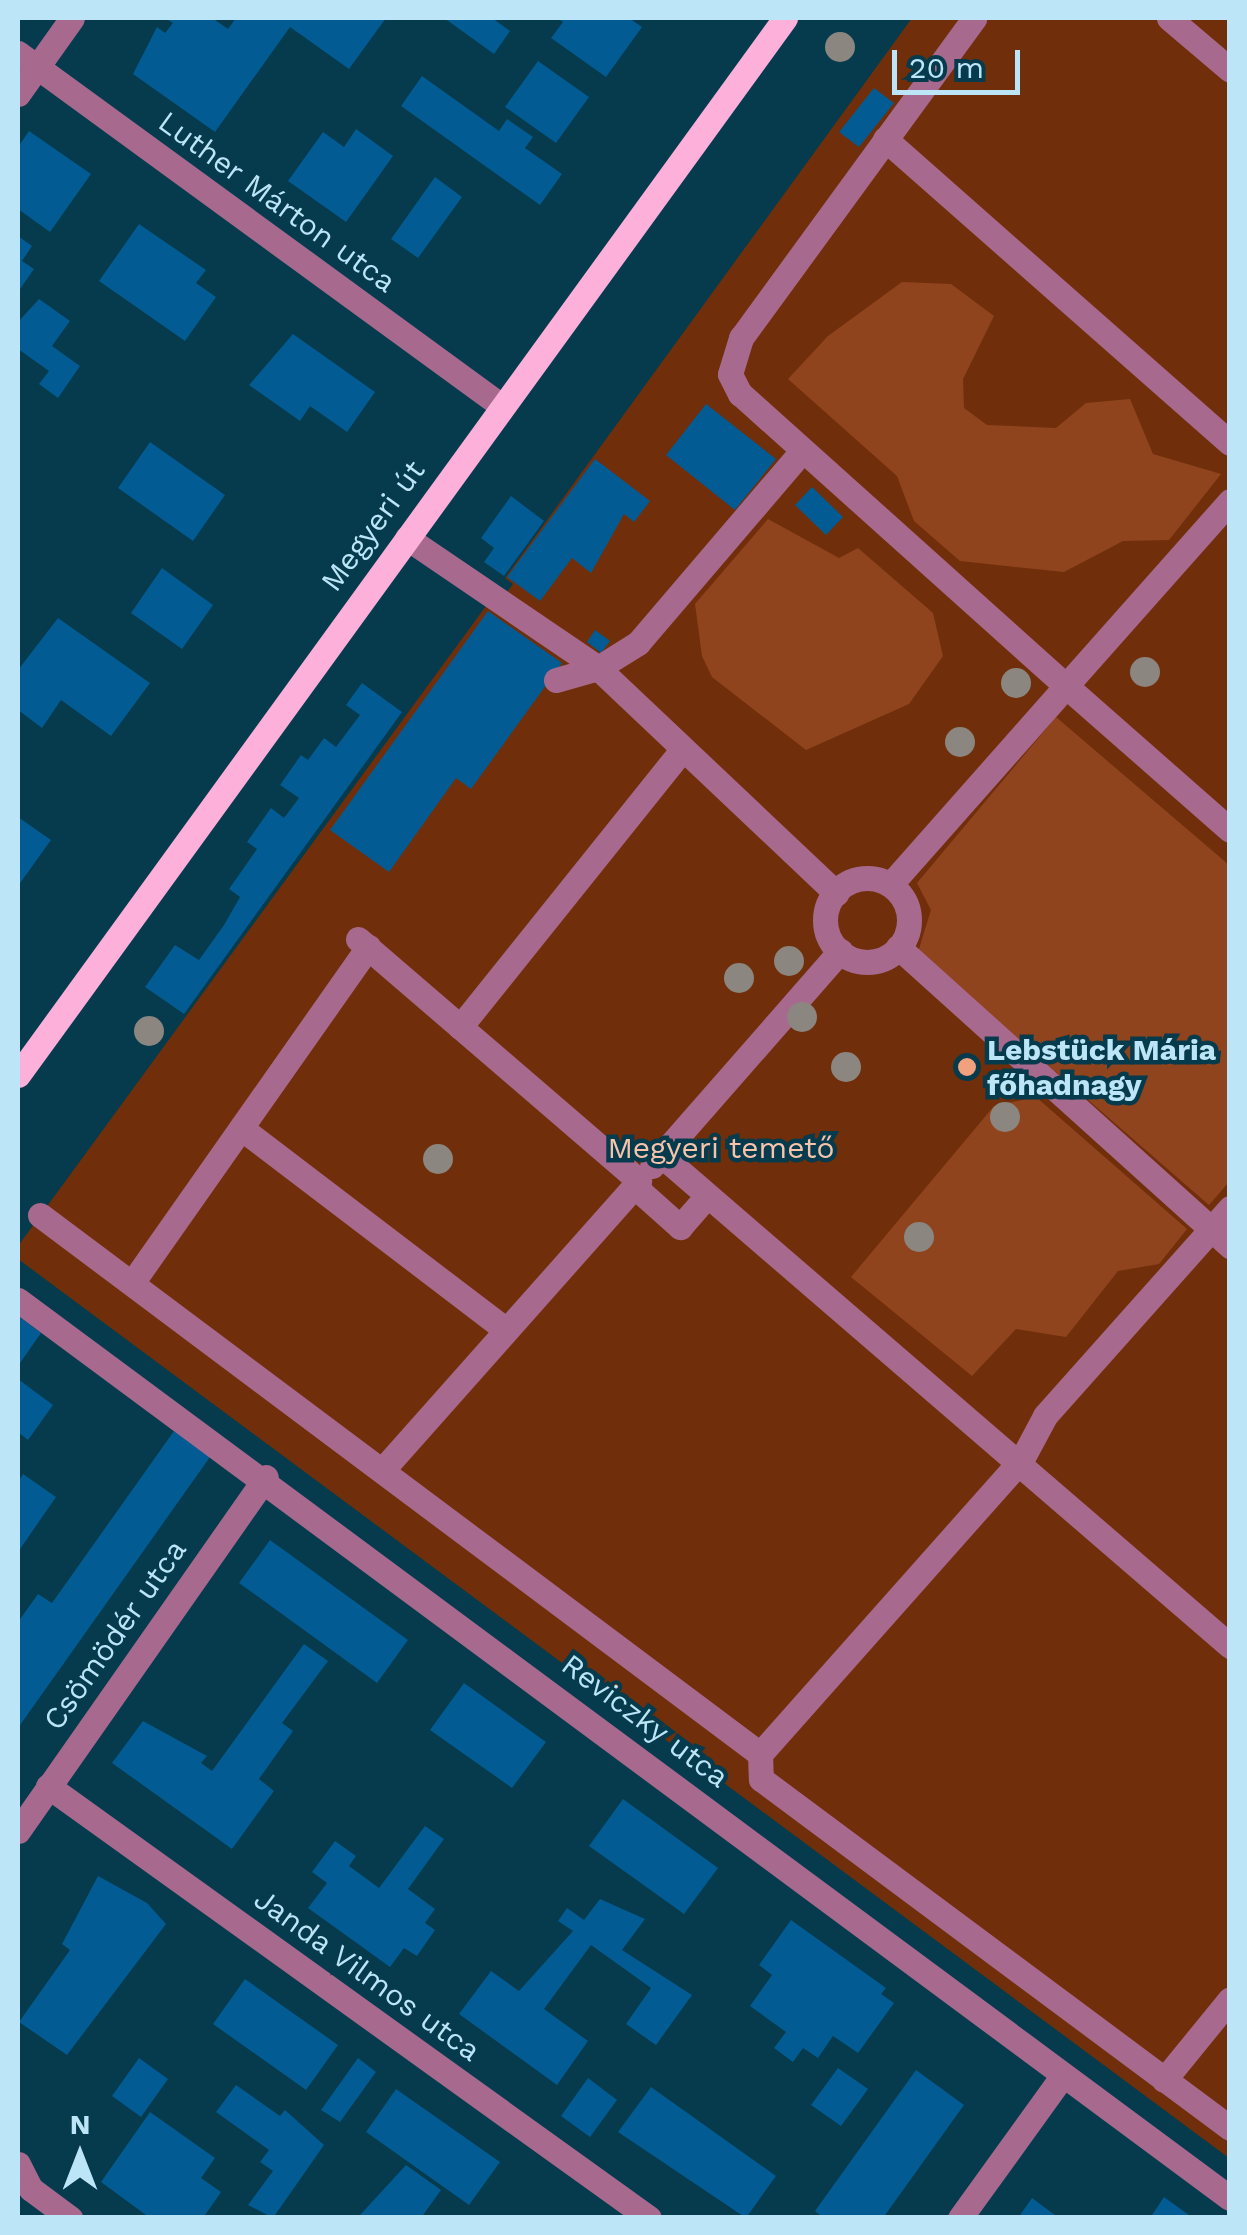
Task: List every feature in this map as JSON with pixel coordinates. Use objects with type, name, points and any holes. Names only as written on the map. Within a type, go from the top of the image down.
[{"type":"main road","name":"Megyeri út","points":[[18,1075],[408,538],[499,404],[784,18]]},
{"type":"street","points":[[18,94],[27,60],[72,18]]},
{"type":"street","points":[[974,18],[732,353],[730,374],[740,394],[802,451],[1230,830]]},
{"type":"street","points":[[1169,18],[1230,70]]},
{"type":"street","name":"Luther Márton utca","points":[[27,60],[499,404]]},
{"type":"street","points":[[885,140],[1230,443]]},
{"type":"street","points":[[556,680],[598,668],[638,644],[802,451]]},
{"type":"street","points":[[890,885],[1230,501]]},
{"type":"street","points":[[408,538],[598,668],[836,892]]},
{"type":"street","points":[[460,1028],[682,750]]},
{"type":"street","points":[[865,878],[890,885],[909,922],[898,948],[873,961],[840,951],[825,922],[836,892],[865,878]]},
{"type":"street","points":[[132,1283],[241,1128],[363,943],[637,1184],[680,1227],[708,1196]]},
{"type":"street","points":[[898,948],[1220,1238]]},
{"type":"street","points":[[383,1469],[840,951]]},
{"type":"street","points":[[241,1128],[506,1330]]},
{"type":"street","points":[[660,1155],[1022,1459],[1230,1646]]},
{"type":"street","points":[[1230,1208],[1220,1238],[1044,1416],[1022,1459],[760,1754],[761,1779],[1230,2128]]},
{"type":"street","points":[[40,1215],[760,1754]]},
{"type":"street","name":"Reviczky utca","points":[[18,1300],[266,1477],[1230,2198]]},
{"type":"street","name":"Csömödér utca","points":[[18,1831],[266,1477]]},
{"type":"street","name":"Janda Vilmos utca","points":[[48,1786],[649,2218]]},
{"type":"street","points":[[1164,2080],[1230,2000]]},
{"type":"street","points":[[960,2218],[1063,2075]]},
{"type":"street","points":[[18,2164],[31,2189],[70,2218]]},
{"type":"green space","name":"Megyeri temető","points":[[912,18],[1229,18],[1229,2158],[18,1259],[18,1246],[486,606],[494,610],[513,584],[505,578]]},
{"type":"shaded area","points":[[902,282],[951,284],[994,316],[963,379],[964,408],[987,425],[1056,428],[1086,403],[1130,399],[1153,454],[1221,474],[1169,540],[1123,541],[1064,572],[960,561],[914,521],[897,476],[788,379],[828,336]]},
{"type":"shaded area","points":[[768,519],[839,558],[858,548],[933,613],[943,656],[909,704],[806,750],[712,677],[702,656],[695,604]]},
{"type":"shaded area","points":[[1056,717],[1229,865],[1229,1182],[1209,1205],[918,952],[931,910],[917,883]]},
{"type":"shaded area","points":[[1036,1097],[1187,1229],[1159,1264],[1118,1271],[1066,1337],[1016,1329],[972,1376],[851,1277],[994,1106]]},
{"type":"building","points":[[165,18],[212,18],[228,29],[236,18],[386,18],[349,69],[290,27],[215,132],[133,74],[157,27],[165,33],[173,23]]},
{"type":"building","points":[[444,18],[492,18],[510,31],[494,54]]},
{"type":"building","points":[[557,18],[629,18],[642,27],[606,77],[551,38],[563,22]]},
{"type":"building","points":[[538,61],[589,97],[556,143],[505,107]]},
{"type":"building","points":[[422,76],[499,131],[507,119],[533,137],[525,148],[562,174],[540,205],[401,106]]},
{"type":"building","points":[[874,88],[894,103],[859,147],[839,132]]},
{"type":"building","points":[[356,129],[393,156],[346,222],[288,181],[323,132],[344,147]]},
{"type":"building","points":[[29,131],[91,174],[50,232],[18,209],[18,147]]},
{"type":"building","points":[[435,177],[462,197],[418,258],[391,239]]},
{"type":"building","points":[[139,224],[206,270],[196,283],[216,297],[185,341],[99,281]]},
{"type":"building","points":[[18,236],[32,246],[22,261],[34,269],[18,292]]},
{"type":"building","points":[[39,299],[70,321],[52,346],[80,366],[58,398],[39,384],[49,371],[18,349],[18,322]]},
{"type":"building","points":[[293,334],[375,392],[347,432],[310,406],[300,421],[249,385]]},
{"type":"building","points":[[706,404],[776,459],[735,510],[666,455]]},
{"type":"building","points":[[150,442],[225,495],[193,541],[118,488]]},
{"type":"building","points":[[595,459],[650,501],[634,522],[624,514],[591,573],[572,558],[540,601],[507,577]]},
{"type":"building","points":[[812,487],[843,517],[826,535],[795,505]]},
{"type":"building","points":[[511,496],[544,521],[504,576],[484,562],[494,548],[481,538]]},
{"type":"building","points":[[162,568],[213,605],[182,649],[131,613]]},
{"type":"building","points":[[488,611],[562,663],[471,789],[456,778],[389,872],[330,830]]},
{"type":"building","points":[[58,618],[150,683],[111,736],[61,700],[42,728],[18,710],[18,670]]},
{"type":"building","points":[[595,630],[610,641],[601,653],[587,642]]},
{"type":"building","points":[[362,683],[402,712],[184,1014],[145,987],[175,945],[199,960],[224,925],[240,897],[229,889],[257,849],[247,842],[271,808],[284,818],[299,798],[280,785],[301,755],[308,760],[324,738],[336,747],[360,715],[346,705]]},
{"type":"building","points":[[18,817],[51,840],[18,886]]},
{"type":"building","points":[[18,1316],[41,1333],[18,1366]]},
{"type":"building","points":[[18,1379],[53,1405],[28,1440],[18,1432]]},
{"type":"building","points":[[174,1431],[210,1457],[18,1728],[18,1622],[38,1594],[52,1603]]},
{"type":"building","points":[[23,1474],[56,1497],[18,1552],[18,1482]]},
{"type":"building","points":[[270,1540],[408,1640],[377,1683],[239,1583]]},
{"type":"building","points":[[304,1644],[328,1661],[282,1723],[293,1731],[259,1779],[274,1791],[232,1849],[112,1763],[143,1721],[207,1756],[201,1763],[212,1771]]},
{"type":"building","points":[[464,1683],[546,1742],[512,1788],[430,1730]]},
{"type":"building","points":[[623,1799],[718,1868],[684,1914],[589,1846]]},
{"type":"building","points":[[425,1826],[444,1839],[408,1889],[435,1909],[425,1923],[435,1930],[417,1956],[404,1948],[390,1967],[308,1908],[327,1883],[312,1872],[335,1841],[356,1856],[349,1866],[379,1888]]},
{"type":"building","points":[[98,1876],[147,1903],[166,1924],[67,2055],[19,2022],[70,1950],[62,1944]]},
{"type":"building","points":[[600,1899],[645,1919],[622,1950],[692,1995],[656,2045],[626,2024],[651,1988],[591,1945],[544,2009],[588,2041],[557,2085],[459,2014],[491,1971],[519,1991],[573,1931],[558,1921],[567,1908],[584,1920]]},
{"type":"building","points":[[791,1920],[886,1988],[881,1994],[894,2003],[858,2053],[833,2036],[818,2058],[803,2048],[793,2062],[774,2048],[786,2032],[750,2006],[772,1975],[759,1965]]},
{"type":"building","points":[[245,1979],[338,2045],[306,2090],[213,2024]]},
{"type":"building","points":[[139,2058],[168,2079],[141,2117],[112,2096]]},
{"type":"building","points":[[358,2058],[376,2072],[340,2122],[321,2110]]},
{"type":"building","points":[[838,2068],[868,2089],[841,2126],[811,2105]]},
{"type":"building","points":[[916,2070],[964,2105],[883,2218],[824,2218],[815,2211]]},
{"type":"building","points":[[588,2078],[617,2100],[590,2137],[561,2116]]},
{"type":"building","points":[[236,2085],[280,2116],[285,2110],[324,2145],[273,2218],[248,2205],[273,2171],[260,2162],[269,2150],[216,2112]]},
{"type":"building","points":[[651,2087],[776,2176],[746,2218],[618,2132]]},
{"type":"building","points":[[396,2089],[500,2162],[469,2205],[366,2132]]},
{"type":"building","points":[[150,2112],[215,2158],[201,2178],[221,2192],[203,2218],[150,2218],[101,2182]]},
{"type":"building","points":[[406,2165],[441,2190],[421,2218],[360,2215]]},
{"type":"building","points":[[1164,2197],[1193,2218],[1150,2218]]},
{"type":"building","points":[[1032,2198],[1059,2218],[1018,2218]]},
{"type":"place","name":"Lebstück Mária főhadnagy","points":[[967,1067]]}]
